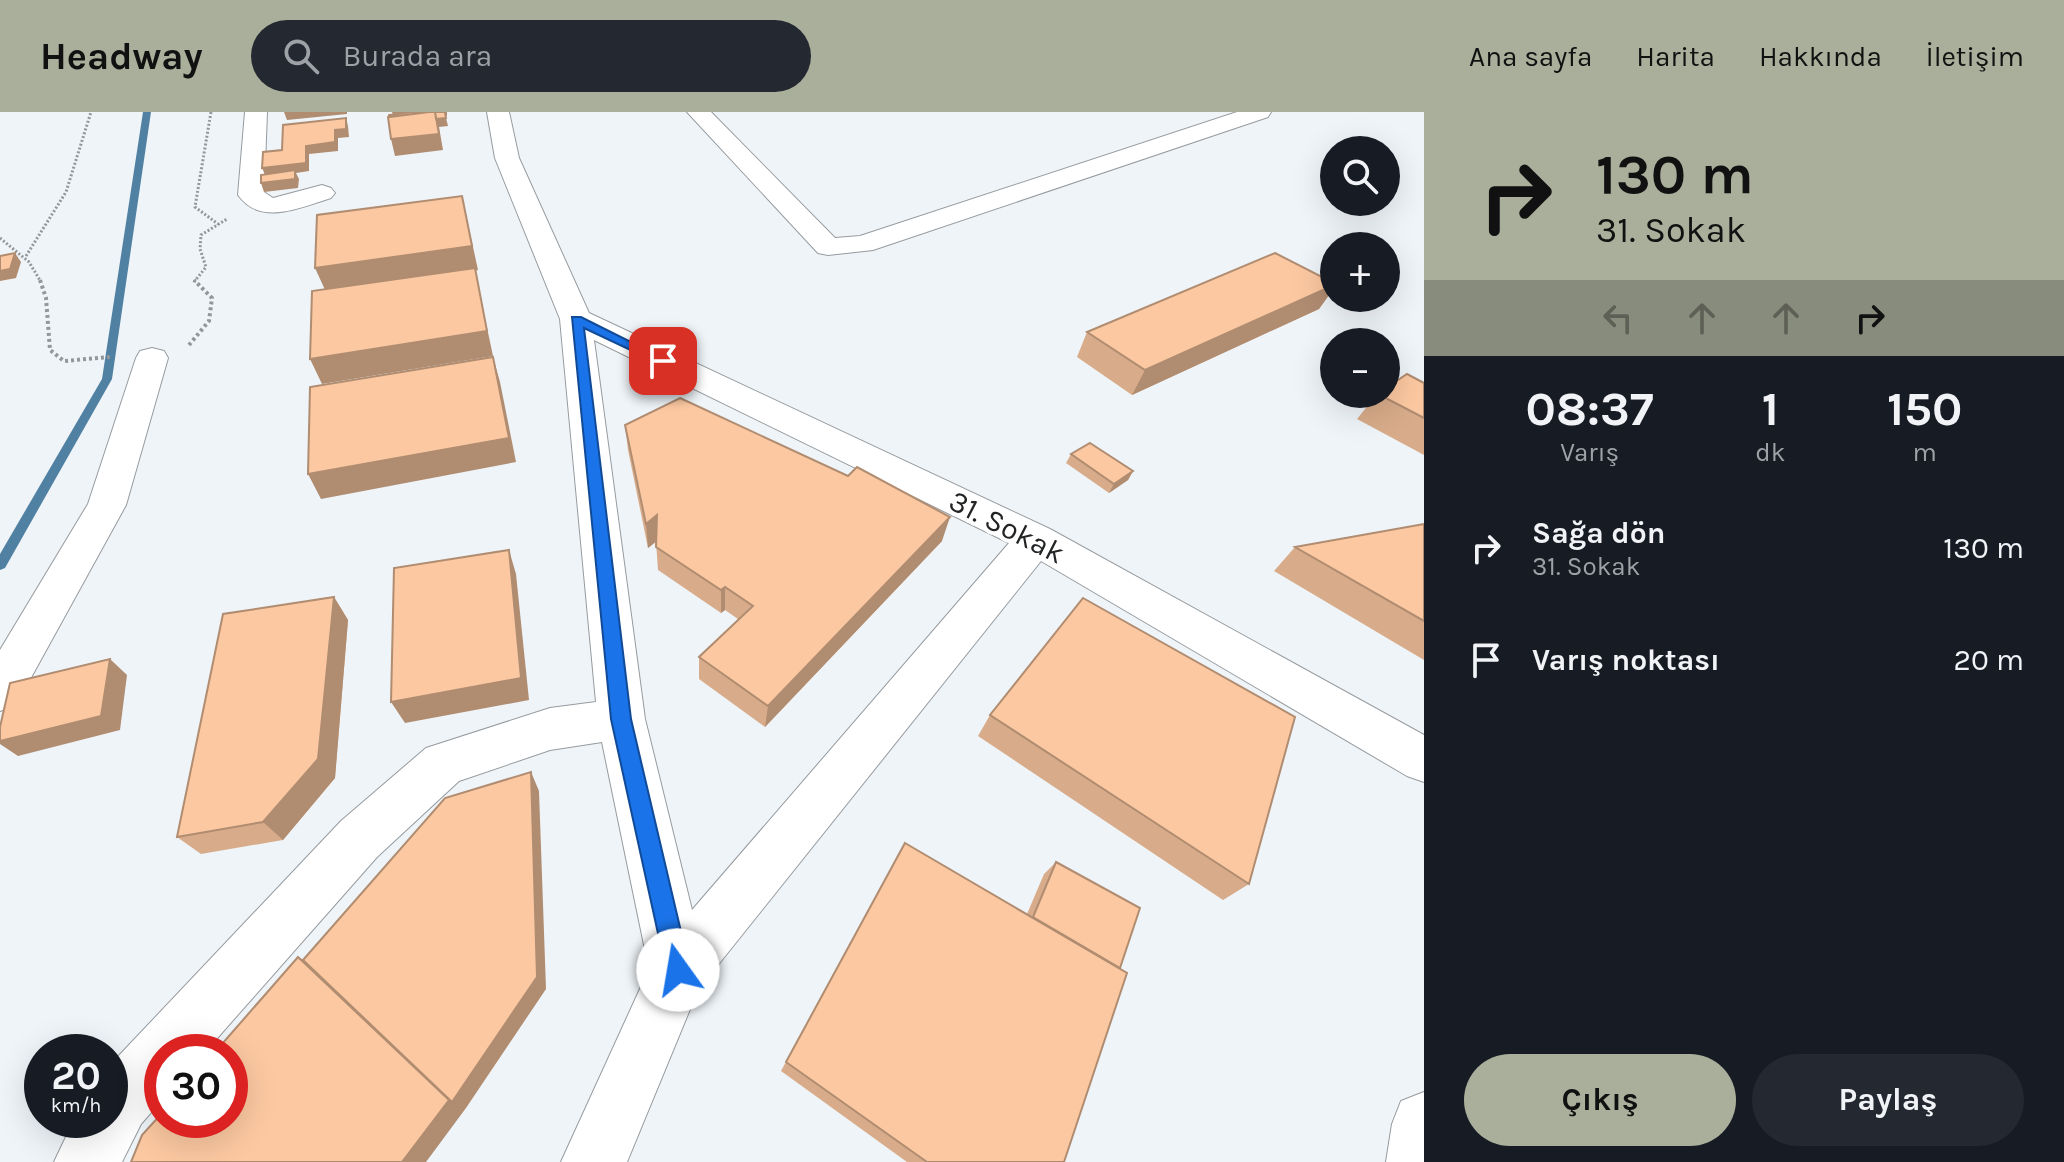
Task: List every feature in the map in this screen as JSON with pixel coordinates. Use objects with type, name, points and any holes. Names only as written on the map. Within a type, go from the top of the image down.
[{"type":"street","points":[[256,112],[251,195],[267,206],[273,206],[322,193]]},
{"type":"street","points":[[498,112],[507,158],[576,319],[621,719],[678,970]]},
{"type":"street","points":[[698,112],[828,247],[863,244],[1260,112]]},
{"type":"street","points":[[715,112],[833,233],[854,237],[1241,112]]},
{"type":"street","name":"31. Sokak","points":[[576,319],[1036,539],[1424,760]]},
{"type":"street","points":[[0,691],[107,505],[152,358]]},
{"type":"street","points":[[594,1162],[678,970],[1036,539]]},
{"type":"street","points":[[180,1034],[359,839],[443,764],[550,729],[621,719]]},
{"type":"street","points":[[128,1092],[144,1074]]},
{"type":"street","points":[[1419,1162],[1424,1124]]},
{"type":"street","points":[[87,1162],[100,1138]]},
{"type":"path","points":[[26,256],[66,192],[91,112]]},
{"type":"path","points":[[211,112],[195,207],[218,224]]},
{"type":"path","points":[[0,238],[26,256],[43,282],[50,350],[64,361],[132,353],[152,358],[189,345],[209,321],[212,298],[193,281],[206,267],[200,249],[201,235],[232,216],[273,206]]},
{"type":"building","points":[[429,112],[389,117],[389,115]]},
{"type":"building","points":[[435,112],[439,134],[391,139],[388,117]]},
{"type":"building","points":[[435,112],[445,112],[446,118],[436,119]]},
{"type":"building","points":[[346,118],[346,129],[335,130],[335,142],[306,146],[306,163],[262,168],[263,152],[282,150],[283,125]]},
{"type":"building","points":[[295,170],[295,179],[261,183],[261,175]]},
{"type":"building","points":[[462,196],[472,246],[315,268],[317,215]]},
{"type":"building","points":[[15,253],[10,269],[0,271],[0,256]]},
{"type":"building","points":[[1275,253],[1320,276],[1320,291],[1145,370],[1087,332]]},
{"type":"building","points":[[475,268],[487,331],[310,359],[312,291]]},
{"type":"building","points":[[493,357],[509,438],[308,474],[310,387]]},
{"type":"building","points":[[1407,374],[1424,383],[1424,418],[1400,405],[1400,379]]},
{"type":"building","points":[[680,398],[848,476],[857,467],[950,517],[768,706],[699,657],[753,606],[725,587],[721,590],[656,547],[657,515],[646,524],[625,425]]},
{"type":"building","points":[[1090,443],[1133,471],[1114,484],[1071,454]]},
{"type":"building","points":[[1424,524],[1424,621],[1295,547]]},
{"type":"building","points":[[509,550],[521,678],[391,702],[394,568]]},
{"type":"building","points":[[334,597],[318,759],[263,822],[177,837],[223,614]]},
{"type":"building","points":[[1083,598],[1295,717],[1249,884],[990,715]]},
{"type":"building","points":[[110,659],[101,716],[0,741],[10,683]]},
{"type":"building","points":[[531,772],[537,977],[452,1102],[303,960],[445,798]]},
{"type":"building","points":[[905,843],[1127,973],[1064,1162],[927,1162],[786,1062]]},
{"type":"building","points":[[1056,862],[1140,908],[1120,968],[1033,917]]},
{"type":"building","points":[[298,957],[449,1100],[402,1162],[131,1162],[144,1133],[144,1138],[248,1138],[248,1034],[231,1034]]},
{"type":"waterway","points":[[0,565],[107,379],[147,112]]},
{"type":"route","points":[[663,361],[576,319],[621,719],[678,970]]}]
